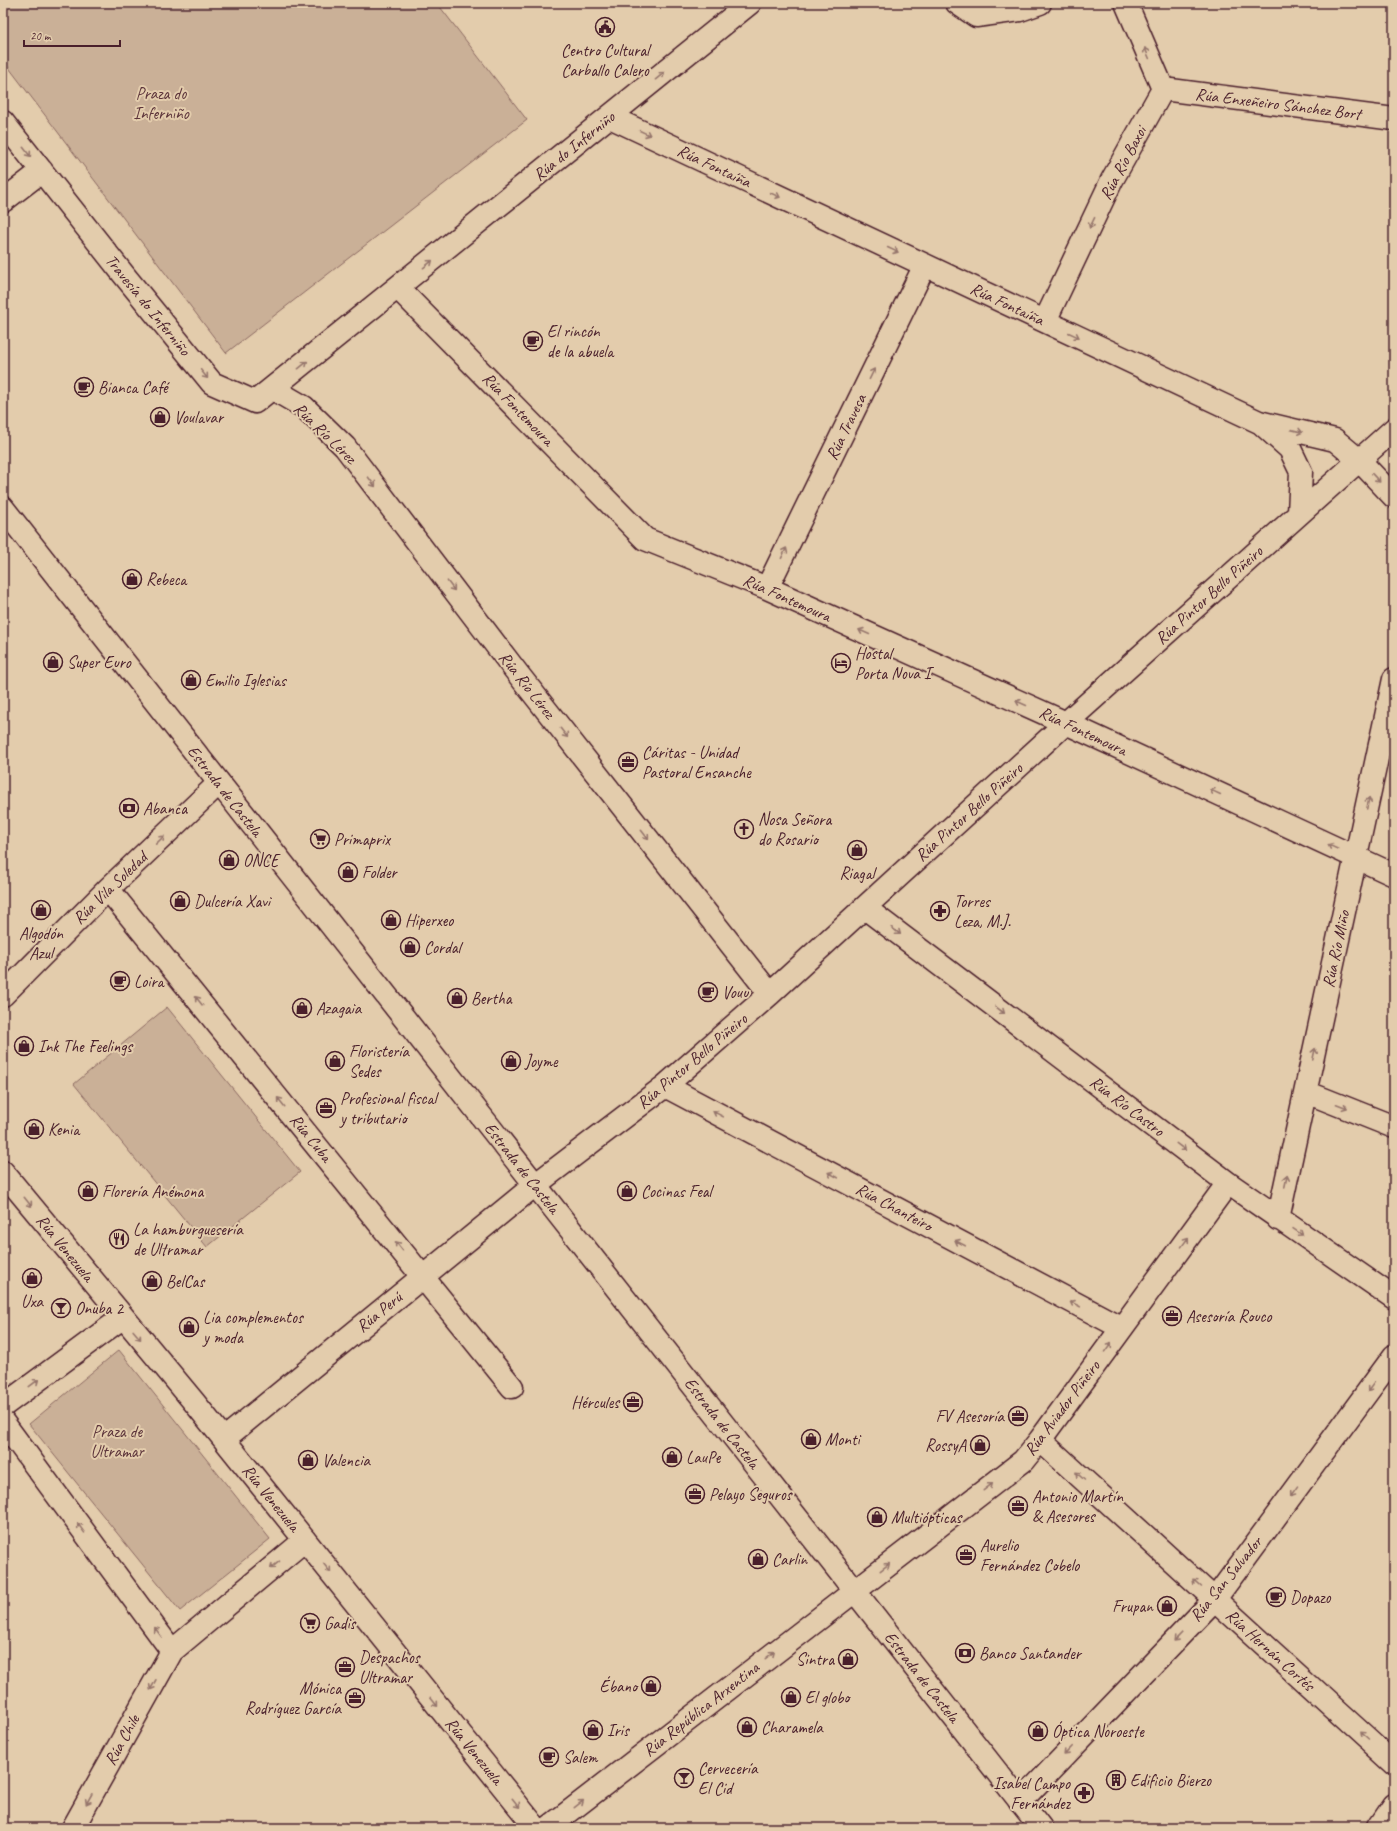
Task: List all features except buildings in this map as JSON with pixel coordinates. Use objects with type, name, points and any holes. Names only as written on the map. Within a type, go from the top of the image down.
[{"type":"street","name":"Rúa do Inferniño","points":[[398,288],[750,3]]},
{"type":"street","points":[[957,3],[976,16],[1020,10],[1040,3]]},
{"type":"street","points":[[1126,3],[1162,89]]},
{"type":"street","name":"Rúa Enxeñeiro Sánchez Bort","points":[[1162,89],[1394,119]]},
{"type":"street","name":"Rúa Río Baxoi","points":[[1045,321],[1112,180],[1162,89]]},
{"type":"street","name":"Rúa Fontaíña","points":[[610,117],[1259,422],[1334,440],[1359,460],[1394,497]]},
{"type":"street","name":"Travesía do Inferniño","points":[[3,122],[212,383],[255,402],[273,390]]},
{"type":"street","points":[[3,201],[42,171]]},
{"type":"street","name":"Rúa Travesa","points":[[767,588],[925,265]]},
{"type":"street","points":[[273,390],[398,288]]},
{"type":"street","name":"Rúa Fontemoura","points":[[398,288],[645,539],[767,588],[1066,723],[1394,875]]},
{"type":"street","name":"Rúa Río Lérez","points":[[273,390],[304,407],[345,447],[518,674],[770,994]]},
{"type":"street","points":[[1259,422],[1290,449],[1301,472],[1299,514]]},
{"type":"street","name":"Rúa Pintor Bello Piñeiro","points":[[535,1185],[665,1086],[770,994],[1066,723],[1394,429]]},
{"type":"street","name":"Estrada de Castela","points":[[3,508],[1041,1828]]},
{"type":"street","name":"Rúa Río Miño","points":[[1278,1219],[1394,679]]},
{"type":"street","name":"Rúa Vila Soledad","points":[[3,995],[108,889],[219,783]]},
{"type":"street","name":"Rúa Cuba","points":[[108,889],[512,1387]]},
{"type":"street","name":"Rúa Río Castro","points":[[865,908],[1228,1183],[1394,1298]]},
{"type":"street","name":"Rúa Chanteiro","points":[[665,1086],[1122,1328]]},
{"type":"street","points":[[1306,1092],[1394,1127]]},
{"type":"street","name":"Rúa Venezuela","points":[[3,1172],[122,1318],[224,1439],[536,1828]]},
{"type":"street","name":"Rúa Aviador Piñeiro","points":[[854,1591],[1022,1460],[1040,1440],[1228,1183]]},
{"type":"street","name":"Rúa Perú","points":[[224,1439],[535,1185]]},
{"type":"street","points":[[3,1406],[122,1318]]},
{"type":"street","name":"Rúa San Salvador","points":[[1020,1802],[1215,1599],[1394,1356]]},
{"type":"street","points":[[3,1422],[172,1651],[305,1540]]},
{"type":"street","name":"Rúa Hernán Cortés","points":[[1040,1440],[1394,1763]]},
{"type":"street","name":"Rúa República Arxentina","points":[[548,1828],[854,1591]]},
{"type":"street","name":"Rúa Chile","points":[[73,1828],[172,1651]]},
{"type":"street","points":[[1379,1828],[1394,1806]]},
{"type":"green space","name":"Praza do Inferniño","points":[[3,3],[437,3],[527,120],[226,353],[3,60]]},
{"type":"green space","points":[[167,1007],[300,1172],[207,1247],[74,1084]]},
{"type":"green space","name":"Praza de Ultramar","points":[[119,1350],[270,1539],[180,1611],[29,1424]]},
{"type":"place","name":"Centro Cultural Carballo Calero","points":[[605,27]]},
{"type":"place","name":"El rincón de la abuela","points":[[533,341]]},
{"type":"place","name":"Bianca Café","points":[[84,387]]},
{"type":"place","name":"Voulavar","points":[[160,417]]},
{"type":"place","name":"Rebeca","points":[[132,579]]},
{"type":"place","name":"Super Euro","points":[[53,662]]},
{"type":"place","name":"Hostal Porta Nova I","points":[[841,663]]},
{"type":"place","name":"Emilio Iglesias","points":[[191,680]]},
{"type":"place","name":"Cáritas - Unidad Pastoral Ensanche","points":[[628,762]]},
{"type":"place","name":"Abanca","points":[[129,808]]},
{"type":"place","name":"Nosa Señora do Rosario","points":[[744,829]]},
{"type":"place","name":"Primaprix","points":[[320,839]]},
{"type":"place","name":"Riagal","points":[[857,850]]},
{"type":"place","name":"ONCE","points":[[229,860]]},
{"type":"place","name":"Folder","points":[[348,872]]},
{"type":"place","name":"Dulcería Xavi","points":[[180,901]]},
{"type":"place","name":"Algodón Azul","points":[[41,910]]},
{"type":"place","name":"Torres Leza, M.J.","points":[[940,911]]},
{"type":"place","name":"Hiperxeo","points":[[391,920]]},
{"type":"place","name":"Cordal","points":[[410,947]]},
{"type":"place","name":"Loira","points":[[120,981]]},
{"type":"place","name":"Vouu","points":[[708,992]]},
{"type":"place","name":"Bertha","points":[[457,998]]},
{"type":"place","name":"Azagaia","points":[[302,1008]]},
{"type":"place","name":"Ink The Feelings","points":[[24,1046]]},
{"type":"place","name":"Floristería Sedes","points":[[335,1061]]},
{"type":"place","name":"Joyme","points":[[511,1061]]},
{"type":"place","name":"Profesional fiscal y tributario","points":[[326,1108]]},
{"type":"place","name":"Kenia","points":[[34,1129]]},
{"type":"place","name":"Florería Anémona","points":[[88,1191]]},
{"type":"place","name":"Cocinas Feal","points":[[627,1191]]},
{"type":"place","name":"La hamburguesería de Ultramar","points":[[119,1239]]},
{"type":"place","name":"Uxa","points":[[32,1278]]},
{"type":"place","name":"BelCas","points":[[152,1281]]},
{"type":"place","name":"Onuba 2","points":[[61,1308]]},
{"type":"place","name":"Asesoría Rouco","points":[[1172,1316]]},
{"type":"place","name":"Lia complementos y moda","points":[[189,1327]]},
{"type":"place","name":"Hércules","points":[[633,1402]]},
{"type":"place","name":"FV Asesoría","points":[[1018,1416]]},
{"type":"place","name":"Monti","points":[[811,1439]]},
{"type":"place","name":"RossyA","points":[[980,1445]]},
{"type":"place","name":"LauPe","points":[[672,1457]]},
{"type":"place","name":"Valencia","points":[[308,1460]]},
{"type":"place","name":"Pelayo Seguros","points":[[695,1494]]},
{"type":"place","name":"Antonio Martín & Asesores","points":[[1018,1506]]},
{"type":"place","name":"Multiópticas","points":[[877,1517]]},
{"type":"place","name":"Aurelio Fernández Cobelo","points":[[966,1555]]},
{"type":"place","name":"Carlin","points":[[758,1559]]},
{"type":"place","name":"Dopazo","points":[[1276,1597]]},
{"type":"place","name":"Frupan","points":[[1167,1606]]},
{"type":"place","name":"Gadis","points":[[310,1623]]},
{"type":"place","name":"Banco Santander","points":[[965,1653]]},
{"type":"place","name":"Sintra","points":[[848,1659]]},
{"type":"place","name":"Despachos Ultramar","points":[[345,1667]]},
{"type":"place","name":"Ébano","points":[[651,1686]]},
{"type":"place","name":"El globo","points":[[791,1697]]},
{"type":"place","name":"Mónica Rodríguez García","points":[[355,1698]]},
{"type":"place","name":"Charamela","points":[[747,1727]]},
{"type":"place","name":"Iris","points":[[593,1730]]},
{"type":"place","name":"Óptica Noroeste","points":[[1038,1731]]},
{"type":"place","name":"Salem","points":[[549,1757]]},
{"type":"place","name":"Cervecería El Cid","points":[[684,1778]]},
{"type":"place","name":"Edificio Bierzo","points":[[1116,1780]]},
{"type":"place","name":"Isabel Campo Fernández","points":[[1084,1793]]}]
